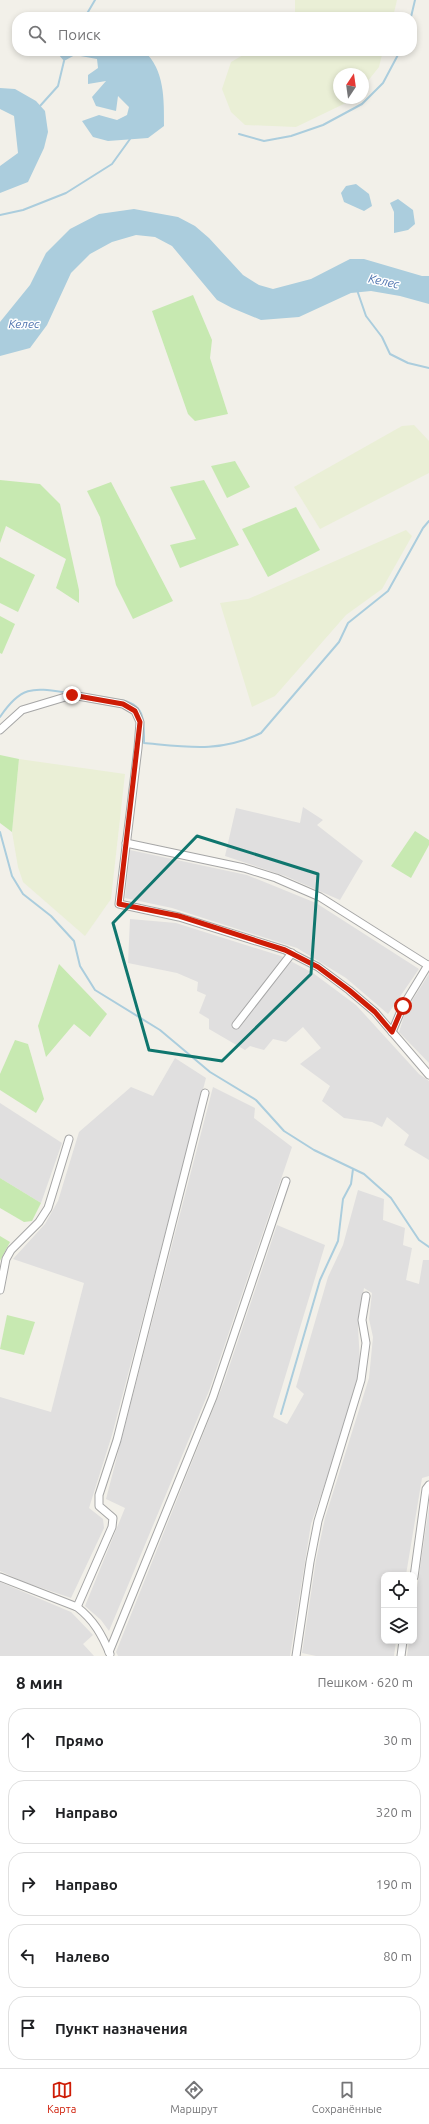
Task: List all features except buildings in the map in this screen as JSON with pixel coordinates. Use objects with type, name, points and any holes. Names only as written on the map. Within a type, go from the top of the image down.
[{"type":"street","points":[[0,730],[22,710],[72,695],[123,704],[135,711],[140,722],[119,904],[179,916],[292,953],[318,967],[375,1012],[429,1075]]},
{"type":"street","points":[[126,843],[244,868],[276,878],[320,897],[428,966],[403,1006],[392,1032]]},
{"type":"street","points":[[236,1025],[292,953]]},
{"type":"street","points":[[77,1607],[112,1527],[113,1518],[99,1506],[99,1495],[117,1440],[206,1093]]},
{"type":"street","points":[[0,1290],[6,1259],[11,1250],[39,1222],[48,1208],[69,1139]]},
{"type":"street","points":[[110,1654],[213,1397],[286,1181]]},
{"type":"street","points":[[296,1656],[310,1562],[318,1521],[361,1380],[366,1343],[362,1320],[366,1296]]},
{"type":"street","points":[[415,1572],[426,1489],[429,1485]]},
{"type":"street","points":[[0,1577],[77,1607],[88,1615],[101,1633],[110,1654]]},
{"type":"street","points":[[401,1656],[403,1644]]},
{"type":"highlighted area","points":[[197,836],[318,874],[311,974],[222,1061],[149,1050],[113,923]]},
{"type":"shaded area","points":[[303,807],[323,820],[317,825],[363,861],[340,900],[285,876],[225,856],[236,808],[300,823]]},
{"type":"shaded area","points":[[130,850],[247,875],[316,903],[419,969],[388,1014],[346,978],[297,948],[172,908],[125,898]]},
{"type":"shaded area","points":[[130,919],[176,923],[281,956],[313,973],[356,1005],[419,1074],[429,1081],[429,1160],[404,1145],[409,1135],[387,1117],[382,1127],[372,1122],[344,1118],[322,1101],[330,1086],[300,1064],[321,1048],[303,1027],[286,1042],[273,1039],[264,1050],[250,1046],[245,1050],[209,1029],[209,1019],[199,1013],[206,995],[197,991],[198,982],[177,973],[128,963]]},
{"type":"shaded area","points":[[429,974],[429,1063],[399,1032],[406,1010]]},
{"type":"shaded area","points":[[175,1058],[206,1078],[112,1435],[89,1508],[103,1519],[104,1528],[71,1598],[24,1582],[0,1571],[0,1397],[51,1412],[84,1283],[13,1259],[45,1224],[58,1201],[79,1132],[131,1087],[153,1096]]},
{"type":"shaded area","points":[[213,1087],[255,1108],[254,1118],[292,1147],[209,1391],[109,1631],[101,1620],[85,1606],[125,1508],[106,1499]]},
{"type":"shaded area","points":[[0,1103],[62,1143],[41,1203],[0,1178]]},
{"type":"shaded area","points":[[358,1190],[384,1199],[383,1220],[405,1228],[403,1245],[412,1248],[406,1280],[419,1284],[423,1260],[429,1260],[429,1476],[422,1478],[406,1572],[381,1572],[381,1644],[396,1644],[394,1656],[316,1656],[302,1653],[316,1560],[325,1518],[369,1378],[373,1337],[369,1319],[372,1293],[364,1288],[358,1327],[361,1380],[311,1524],[290,1656],[118,1656],[116,1652],[224,1382],[277,1225],[325,1245],[273,1417],[287,1424],[304,1394],[296,1387],[328,1277],[343,1245]]},
{"type":"shaded area","points":[[429,1507],[429,1656],[407,1656],[409,1644],[417,1644],[417,1588]]},
{"type":"shaded area","points":[[0,1582],[71,1612],[93,1635],[83,1644],[94,1656],[0,1656]]},
{"type":"green space","points":[[295,0],[397,0],[394,12],[295,12]]},
{"type":"green space","points":[[241,56],[382,56],[379,67],[369,80],[369,68],[333,68],[333,104],[344,104],[296,127],[245,125],[231,112],[222,89],[231,62]]},
{"type":"green space","points":[[193,295],[212,340],[210,358],[228,414],[195,421],[188,414],[152,311]]},
{"type":"green space","points":[[414,425],[429,441],[429,473],[320,529],[294,487],[402,426]]},
{"type":"green space","points":[[235,461],[250,487],[227,498],[211,466]]},
{"type":"green space","points":[[0,480],[40,484],[60,504],[79,590],[79,603],[56,588],[66,559],[6,526],[0,543]]},
{"type":"green space","points":[[204,480],[239,545],[180,568],[170,545],[196,539],[170,487]]},
{"type":"green space","points":[[111,482],[173,601],[133,619],[116,585],[100,517],[87,491]]},
{"type":"green space","points":[[296,507],[320,550],[268,577],[242,529]]},
{"type":"green space","points":[[406,530],[412,536],[382,589],[346,615],[275,696],[252,707],[220,603],[248,599]]},
{"type":"green space","points":[[0,557],[35,575],[18,612],[0,603]]},
{"type":"green space","points":[[0,616],[15,624],[2,654],[0,653]]},
{"type":"green space","points":[[0,755],[19,759],[12,832],[0,823]]},
{"type":"green space","points":[[19,759],[125,774],[111,899],[85,936],[23,882],[18,867],[12,832]]},
{"type":"green space","points":[[415,831],[429,840],[429,845],[411,878],[391,866]]},
{"type":"green space","points":[[59,964],[107,1014],[90,1037],[74,1024],[46,1057],[38,1026]]},
{"type":"green space","points":[[15,1040],[28,1044],[44,1099],[36,1113],[0,1090],[0,1074]]},
{"type":"green space","points":[[0,1178],[41,1203],[32,1221],[24,1222],[0,1208]]},
{"type":"green space","points":[[0,1236],[10,1242],[0,1261]]},
{"type":"green space","points":[[7,1315],[35,1322],[24,1355],[0,1349]]},
{"type":"water","points":[[60,56],[73,56],[64,61]]},
{"type":"water","points":[[80,56],[148,56],[160,76],[164,106],[164,126],[148,138],[108,141],[93,137],[82,121],[99,115],[117,120],[127,115],[129,107],[118,96],[116,111],[96,106],[92,97],[106,81],[88,84],[88,75],[98,68],[97,59]]},
{"type":"water","points":[[0,88],[15,89],[36,101],[45,111],[48,132],[44,148],[28,182],[0,193],[0,166],[18,153],[14,116],[0,109]]},
{"type":"water","points":[[356,184],[369,194],[372,206],[364,211],[344,202],[341,193],[346,186]]},
{"type":"water","points":[[398,199],[413,210],[415,224],[408,230],[394,233],[394,212],[390,203]]},
{"type":"water","name":"Келес","points":[[134,209],[178,217],[195,226],[209,238],[243,275],[259,285],[273,289],[311,279],[350,259],[364,259],[422,276],[429,276],[429,304],[400,296],[371,291],[351,293],[299,317],[261,320],[217,300],[172,246],[155,237],[136,235],[112,242],[90,254],[71,273],[47,325],[30,348],[0,356],[0,322],[30,285],[46,253],[70,229],[99,214]]},
{"type":"waterway","points":[[88,12],[95,0]]},
{"type":"waterway","points":[[412,12],[415,0]]},
{"type":"waterway","points":[[239,134],[264,141],[291,136],[323,125],[362,104],[383,83],[397,56]]},
{"type":"waterway","points":[[40,106],[58,86],[64,61]]},
{"type":"waterway","points":[[0,215],[23,210],[66,193],[112,164],[130,139]]},
{"type":"waterway","points":[[357,290],[366,316],[382,337],[390,354],[408,363],[429,368]]},
{"type":"waterway","points":[[120,700],[135,705],[142,715],[144,743],[189,747],[217,746],[231,744],[261,733],[339,642],[348,623],[388,591],[423,528],[429,521]]},
{"type":"waterway","points":[[0,717],[15,699],[30,691],[47,690],[70,693]]},
{"type":"waterway","points":[[0,832],[12,876],[23,894],[51,916],[74,941],[80,966],[95,990],[160,1030],[210,1072],[256,1100],[284,1131],[314,1150],[364,1174],[391,1198],[419,1240],[429,1247]]},
{"type":"waterway","points":[[281,1414],[320,1280],[338,1241],[343,1199],[351,1184],[353,1169]]},
{"type":"route","points":[[72,695],[123,704],[135,711],[140,722],[119,904],[179,916],[285,950],[318,967],[349,990],[375,1012],[392,1032],[403,1006]]}]
